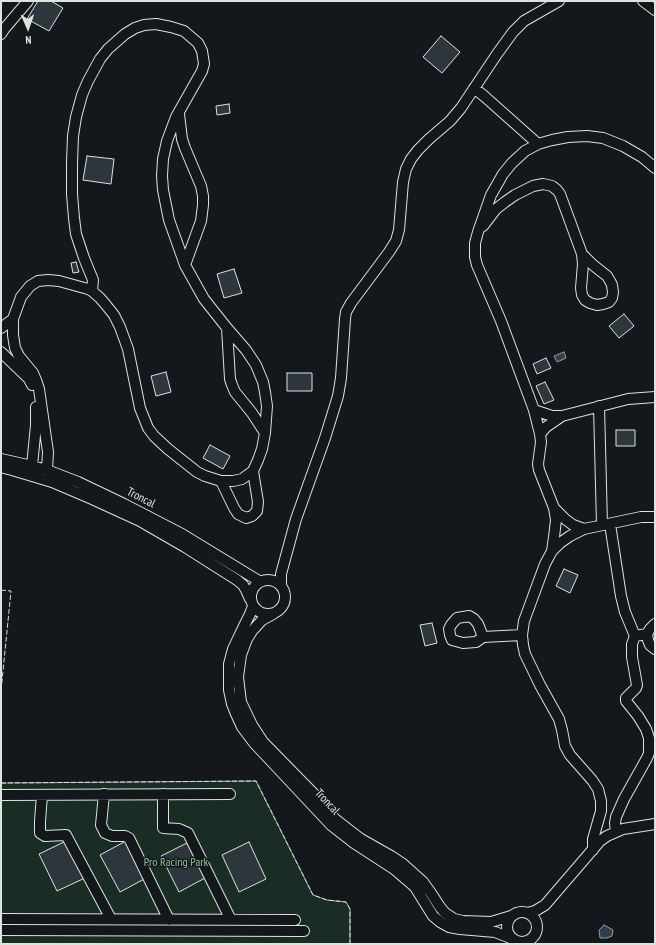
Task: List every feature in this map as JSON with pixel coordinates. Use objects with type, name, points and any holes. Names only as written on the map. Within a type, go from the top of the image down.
[{"type":"street","points":[[1,34],[28,1]]},
{"type":"street","points":[[281,585],[281,574],[296,519],[325,438],[338,396],[341,378],[346,312],[396,241],[399,230],[403,182],[406,169],[411,159],[429,139],[450,121],[461,108],[512,32],[524,21],[559,1]]},
{"type":"street","points":[[643,1],[655,10]]},
{"type":"street","points":[[47,470],[48,452],[39,389],[33,373],[15,348],[12,319],[18,303],[25,291],[38,281],[48,280],[92,291],[114,315],[128,349],[140,408],[148,428],[168,449],[197,472],[221,481],[233,481],[242,478],[252,471],[258,460],[265,433],[267,406],[263,382],[256,365],[246,350],[226,328],[204,299],[185,265],[169,220],[163,190],[162,176],[163,159],[167,141],[170,130],[202,71],[204,64],[202,51],[198,43],[184,32],[171,27],[156,24],[144,25],[125,34],[108,49],[95,68],[82,95],[73,136],[72,194],[76,234],[93,280],[92,291]]},
{"type":"street","points":[[474,88],[538,144]]},
{"type":"street","points":[[178,114],[183,143],[201,186],[203,196],[201,221],[185,265]]},
{"type":"street","points":[[552,551],[556,520],[554,508],[539,470],[538,464],[541,442],[534,410],[477,265],[475,257],[475,243],[491,195],[503,174],[525,151],[538,144],[568,137],[586,136],[603,138],[623,146],[642,157],[655,168]]},
{"type":"street","points":[[478,232],[496,209],[505,202],[533,186],[543,184],[552,186],[560,194],[582,254],[582,295],[585,300],[597,305],[609,302],[612,298],[613,292],[610,280],[582,254]]},
{"type":"street","points":[[1,328],[12,319]]},
{"type":"street","points":[[226,328],[230,379],[232,385],[235,392],[252,413],[265,433]]},
{"type":"street","points":[[1,352],[29,379],[34,390],[36,425],[32,466]]},
{"type":"street","points":[[534,410],[552,416],[562,416],[628,399],[655,397]]},
{"type":"street","points":[[598,406],[606,524],[625,612],[635,636],[632,644],[632,657],[637,685],[626,698],[626,701],[638,716],[646,729],[649,738],[649,753],[616,817],[616,832]]},
{"type":"street","points":[[540,434],[546,427],[562,416]]},
{"type":"street","name":"Troncal","points":[[1,459],[47,470],[78,482],[182,534],[264,580],[277,582],[281,585],[285,595],[283,607],[262,620],[252,631],[247,639],[241,655],[238,677],[241,702],[252,725],[264,742],[316,796],[335,819],[361,839],[403,864],[423,882],[445,913],[454,919],[462,921],[491,922],[511,916],[518,912],[535,911],[545,905]]},
{"type":"street","name":"Troncal","points":[[1,467],[52,482],[140,521],[237,580],[246,590],[251,602]]},
{"type":"street","points":[[221,481],[238,514],[246,518],[252,516],[257,511],[258,502],[252,471]]},
{"type":"street","points":[[554,508],[573,525],[584,529]]},
{"type":"street","points":[[593,850],[593,839],[601,811],[601,801],[598,789],[570,755],[565,746],[559,719],[540,686],[525,654],[522,635],[524,621],[545,564],[552,551],[560,542],[584,529],[641,517],[655,517]]},
{"type":"street","points":[[264,580],[278,570],[285,561]]},
{"type":"street","name":"Troncal","points":[[264,580],[252,589],[250,594],[250,614],[233,650],[229,664],[229,690],[232,704],[242,727],[254,743],[331,825],[354,843],[394,869],[415,887],[433,916],[440,922],[450,927],[495,932],[521,942],[531,942],[536,933],[540,916],[545,905],[600,842],[607,836],[623,829],[655,824]]},
{"type":"street","points":[[251,602],[256,610],[261,613],[273,614]]},
{"type":"street","points":[[655,624],[647,634],[650,645],[655,649]]},
{"type":"street","points":[[635,636],[647,634]]},
{"type":"street","points":[[482,637],[522,635]]},
{"type":"street","points":[[104,794],[101,825],[105,833],[112,836],[125,836],[129,838],[169,920]]},
{"type":"street","points":[[163,794],[163,828],[179,829],[188,833],[234,920]]},
{"type":"street","points":[[1,795],[230,794]]},
{"type":"street","points":[[42,795],[40,833],[45,836],[66,836],[111,919]]},
{"type":"street","points":[[527,912],[535,918],[537,928]]},
{"type":"street","points":[[511,916],[506,928],[509,936],[513,939]]},
{"type":"street","points":[[1,919],[295,920]]},
{"type":"street","points":[[1,930],[304,931]]},
{"type":"green space","name":"Pro Racing Park","points":[[256,781],[313,895],[327,900],[346,902],[350,909],[350,944],[1,944],[1,783]]},
{"type":"water","points":[[564,352],[566,358],[557,362],[554,356]]},
{"type":"water","points":[[604,925],[613,930],[612,936],[600,938],[599,930]]},
{"type":"building","points":[[38,1],[51,1],[63,8],[49,31],[27,19]]},
{"type":"building","points":[[441,36],[460,52],[442,73],[423,57]]},
{"type":"building","points":[[229,104],[230,113],[217,115],[216,106]]},
{"type":"building","points":[[87,156],[114,159],[111,184],[83,180]]},
{"type":"building","points":[[76,262],[79,272],[73,273],[71,263]]},
{"type":"building","points":[[234,269],[242,293],[224,298],[217,274]]},
{"type":"building","points":[[624,314],[634,326],[619,338],[609,326]]},
{"type":"building","points":[[546,358],[551,368],[537,374],[533,364]]},
{"type":"building","points":[[166,372],[171,392],[156,396],[151,376]]},
{"type":"building","points":[[287,373],[312,373],[312,391],[287,391]]},
{"type":"building","points":[[545,382],[554,400],[544,404],[536,386]]},
{"type":"building","points":[[616,430],[635,430],[635,446],[616,446]]},
{"type":"building","points":[[210,445],[230,456],[223,469],[203,458]]},
{"type":"building","points":[[564,569],[578,575],[570,593],[556,586]]},
{"type":"building","points":[[432,623],[437,643],[425,646],[420,625]]},
{"type":"building","points":[[66,841],[85,878],[57,891],[39,854]]},
{"type":"building","points":[[126,841],[146,878],[120,892],[100,855]]},
{"type":"building","points":[[249,842],[266,879],[239,892],[222,855]]},
{"type":"building","points":[[187,843],[205,878],[179,892],[161,856]]},
{"type":"fence","points":[[1,590],[11,591],[1,691]]},
{"type":"fence","points":[[1,783],[256,781],[313,895],[327,900],[346,902],[350,909],[350,944]]}]
